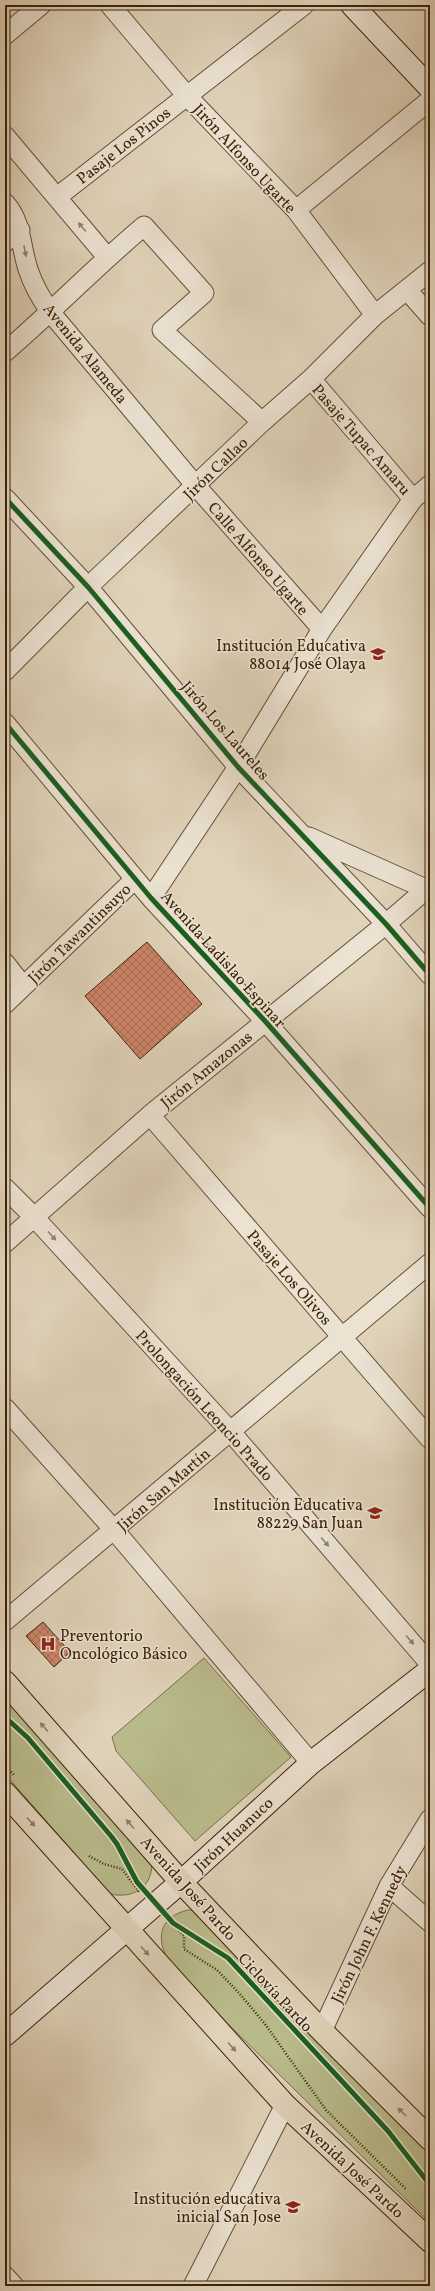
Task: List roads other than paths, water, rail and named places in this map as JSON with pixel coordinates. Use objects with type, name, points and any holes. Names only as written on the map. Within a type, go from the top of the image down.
[{"type":"main road","points":[[352,5],[430,88]]},
{"type":"main road","name":"Jirón Huanuco","points":[[5,2035],[181,1882],[311,1763],[430,1670]]},
{"type":"main road","name":"Avenida José Pardo","points":[[5,1682],[181,1882],[322,2031],[430,2139]]},
{"type":"main road","name":"Avenida José Pardo","points":[[10,1785],[126,1929],[285,2106],[430,2241]]},
{"type":"street","points":[[5,35],[41,5]]},
{"type":"street","name":"Jirón Alfonso Ugarte","points":[[110,5],[187,96],[296,210],[375,315]]},
{"type":"street","name":"Pasaje Los Pinos","points":[[57,197],[304,5]]},
{"type":"street","points":[[296,210],[430,100]]},
{"type":"street","points":[[5,136],[107,257]]},
{"type":"street","name":"Avenida Alameda","points":[[5,203],[13,212],[20,230],[28,271],[38,292],[51,313],[196,486]]},
{"type":"street","points":[[5,352],[51,313],[107,257],[144,226],[204,293],[162,330],[262,422]]},
{"type":"street","points":[[5,242],[20,230]]},
{"type":"street","name":"Jirón Callao","points":[[5,671],[88,587],[262,422],[311,380],[375,315],[430,271]]},
{"type":"street","points":[[407,290],[430,316]]},
{"type":"street","name":"Pasaje Tupac Amaru","points":[[311,380],[413,500]]},
{"type":"street","points":[[151,898],[238,767],[322,629],[413,500],[430,485]]},
{"type":"street","name":"Calle Alfonso Ugarte","points":[[196,486],[322,629]]},
{"type":"street","name":"Jirón Los Laureles","points":[[5,498],[88,587],[238,767],[386,924],[430,975]]},
{"type":"street","name":"Avenida Ladislao Espinar","points":[[5,723],[151,898],[265,1021],[430,1208]]},
{"type":"street","points":[[302,834],[428,888]]},
{"type":"street","name":"Jirón Tawantinsuyo","points":[[5,1004],[135,879]]},
{"type":"street","name":"Jirón Amazonas","points":[[5,1243],[150,1116],[386,924],[428,888]]},
{"type":"street","points":[[5,963],[24,986]]},
{"type":"street","name":"Pasaje Los Olivos","points":[[150,1116],[430,1439]]},
{"type":"street","name":"Prolongación Leoncio Prado","points":[[5,1188],[34,1217],[230,1431],[430,1664]]},
{"type":"street","name":"Jirón San Martín","points":[[5,1621],[430,1264]]},
{"type":"street","points":[[5,1408],[115,1530],[311,1763]]},
{"type":"street","name":"Jirón John F. Kennedy","points":[[322,2031],[389,1886],[430,1819]]},
{"type":"street","points":[[389,1886],[430,1922]]},
{"type":"street","points":[[193,2286],[285,2106]]},
{"type":"street","points":[[5,2276],[14,2286]]},
{"type":"place","name":"Institución Educativa 88014 José Olaya","points":[[378,654]]},
{"type":"place","name":"Institución Educativa 88229 San Juan","points":[[375,1513]]},
{"type":"place","name":"Preventorio Oncológico Básico","points":[[48,1644]]},
{"type":"place","name":"Institución educativa inicial San Jose","points":[[293,2207]]}]
